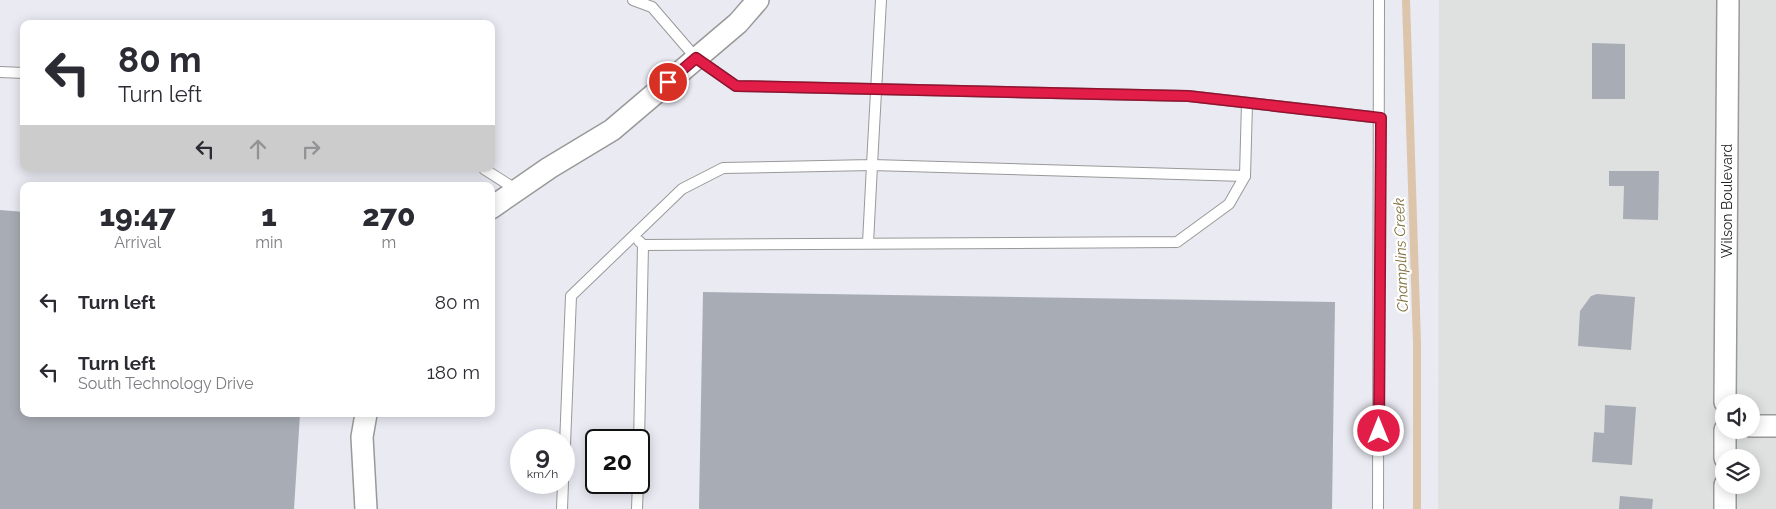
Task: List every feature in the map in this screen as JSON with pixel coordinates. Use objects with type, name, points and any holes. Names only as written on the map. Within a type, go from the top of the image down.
[{"type":"street","points":[[495,205],[612,130],[738,23],[758,0]]},
{"type":"street","name":"Wilson Boulevard","points":[[1725,394],[1728,0]]},
{"type":"street","points":[[365,417],[362,437],[366,509]]},
{"type":"street","points":[[1760,426],[1776,426]]},
{"type":"street","points":[[1725,494],[1725,509]]},
{"type":"lane","points":[[633,0],[652,7],[696,58],[736,86],[1188,96],[1381,118]]},
{"type":"lane","points":[[868,244],[881,0]]},
{"type":"lane","points":[[1378,509],[1381,118],[1379,0]]},
{"type":"lane","points":[[0,72],[20,73]]},
{"type":"lane","points":[[634,237],[643,245],[1177,242],[1229,204],[1245,176],[1247,103]]},
{"type":"lane","points":[[566,429],[572,296],[682,189],[723,168],[872,165],[1245,176]]},
{"type":"lane","points":[[489,172],[517,190]]},
{"type":"lane","points":[[639,429],[643,245]]},
{"type":"lane","points":[[562,509],[563,494]]},
{"type":"lane","points":[[637,509],[638,494]]},
{"type":"shaded area","points":[[1439,0],[1776,0],[1776,509],[1438,509]]},
{"type":"building","points":[[1592,43],[1625,44],[1625,99],[1592,99]]},
{"type":"building","points":[[1609,171],[1659,171],[1658,220],[1623,219],[1624,186],[1609,186]]},
{"type":"building","points":[[0,210],[20,212],[20,417],[300,417],[294,509],[0,509]]},
{"type":"building","points":[[703,292],[1335,302],[1332,509],[699,509]]},
{"type":"building","points":[[1597,294],[1635,297],[1631,350],[1578,346],[1580,311],[1591,296]]},
{"type":"building","points":[[1605,405],[1636,407],[1632,465],[1592,462],[1594,432],[1604,433]]},
{"type":"building","points":[[1620,496],[1653,499],[1652,509],[1619,509]]},
{"type":"waterway","name":"Champlins Creek","points":[[1406,0],[1417,343],[1417,509]]},
{"type":"route","points":[[668,82],[696,58],[736,86],[1188,96],[1381,118],[1379,431]]}]
